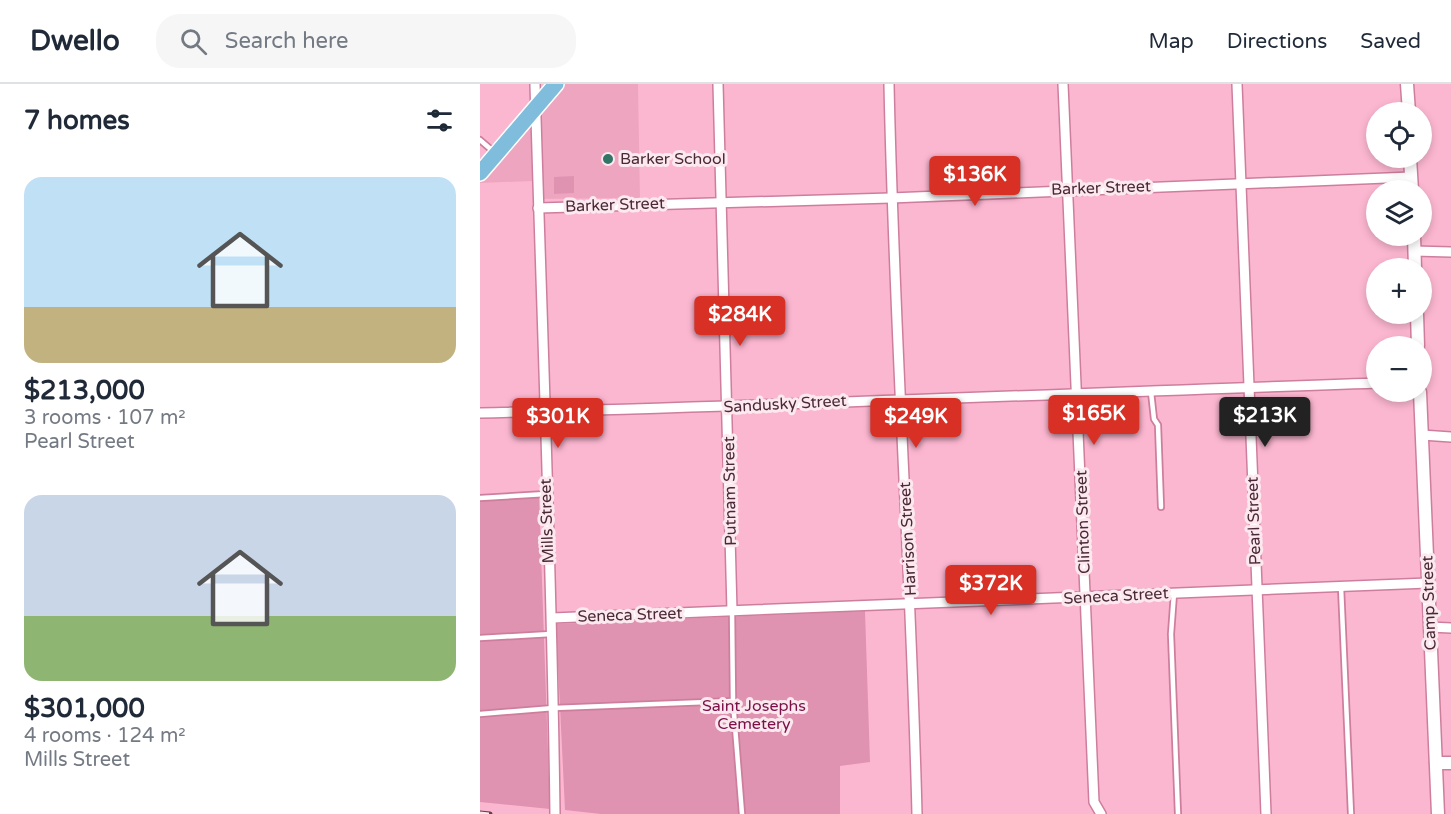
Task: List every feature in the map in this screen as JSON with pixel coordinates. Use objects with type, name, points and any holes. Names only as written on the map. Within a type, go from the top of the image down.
[{"type":"main road","points":[[480,173],[556,84]]},
{"type":"street","name":"Mills Street","points":[[535,84],[546,494],[552,618],[555,814]]},
{"type":"street","name":"Putnam Street","points":[[718,84],[723,201],[732,611]]},
{"type":"street","name":"Harrison Street","points":[[889,84],[891,198],[899,399],[911,605],[917,814]]},
{"type":"street","name":"Clinton Street","points":[[1064,84],[1094,802],[1101,814]]},
{"type":"street","name":"Pearl Street","points":[[1237,84],[1266,814]]},
{"type":"street","points":[[1407,84],[1408,102]]},
{"type":"street","points":[[1411,168],[1411,180]]},
{"type":"street","name":"Barker Street","points":[[538,208],[891,198],[1241,182],[1411,177]]},
{"type":"street","points":[[1414,246],[1414,258]]},
{"type":"street","points":[[1414,251],[1451,252]]},
{"type":"street","name":"Sandusky Street","points":[[480,413],[728,407],[899,399],[1078,396],[1366,383]]},
{"type":"street","name":"Camp Street","points":[[1420,402],[1438,814]]},
{"type":"street","points":[[1422,435],[1451,437]]},
{"type":"street","name":"Seneca Street","points":[[552,618],[1085,599],[1174,593],[1428,583]]},
{"type":"street","points":[[1430,627],[1451,628]]},
{"type":"street","points":[[1436,763],[1451,763]]},
{"type":"lane","points":[[480,140],[496,154]]},
{"type":"lane","points":[[1151,392],[1154,419],[1158,425],[1161,507]]},
{"type":"lane","points":[[480,498],[546,494]]},
{"type":"lane","points":[[1341,587],[1351,814]]},
{"type":"lane","points":[[1174,593],[1171,634],[1178,814]]},
{"type":"lane","points":[[732,611],[733,701],[742,814]]},
{"type":"lane","points":[[480,638],[552,634]]},
{"type":"lane","points":[[480,714],[554,708],[733,701]]},
{"type":"shaded area","points":[[552,84],[638,84],[640,198],[535,199],[533,181],[480,183],[480,166]]},
{"type":"green space","points":[[574,176],[574,193],[554,194],[554,177]]},
{"type":"green space","points":[[539,496],[550,809],[480,802],[480,498]]},
{"type":"green space","name":"Saint Josephs Cemetery","points":[[865,611],[870,762],[840,766],[840,814],[601,814],[565,810],[556,624]]},
{"type":"railway","points":[[480,813],[490,814]]},
{"type":"place","name":"Barker School","points":[[608,159]]}]
